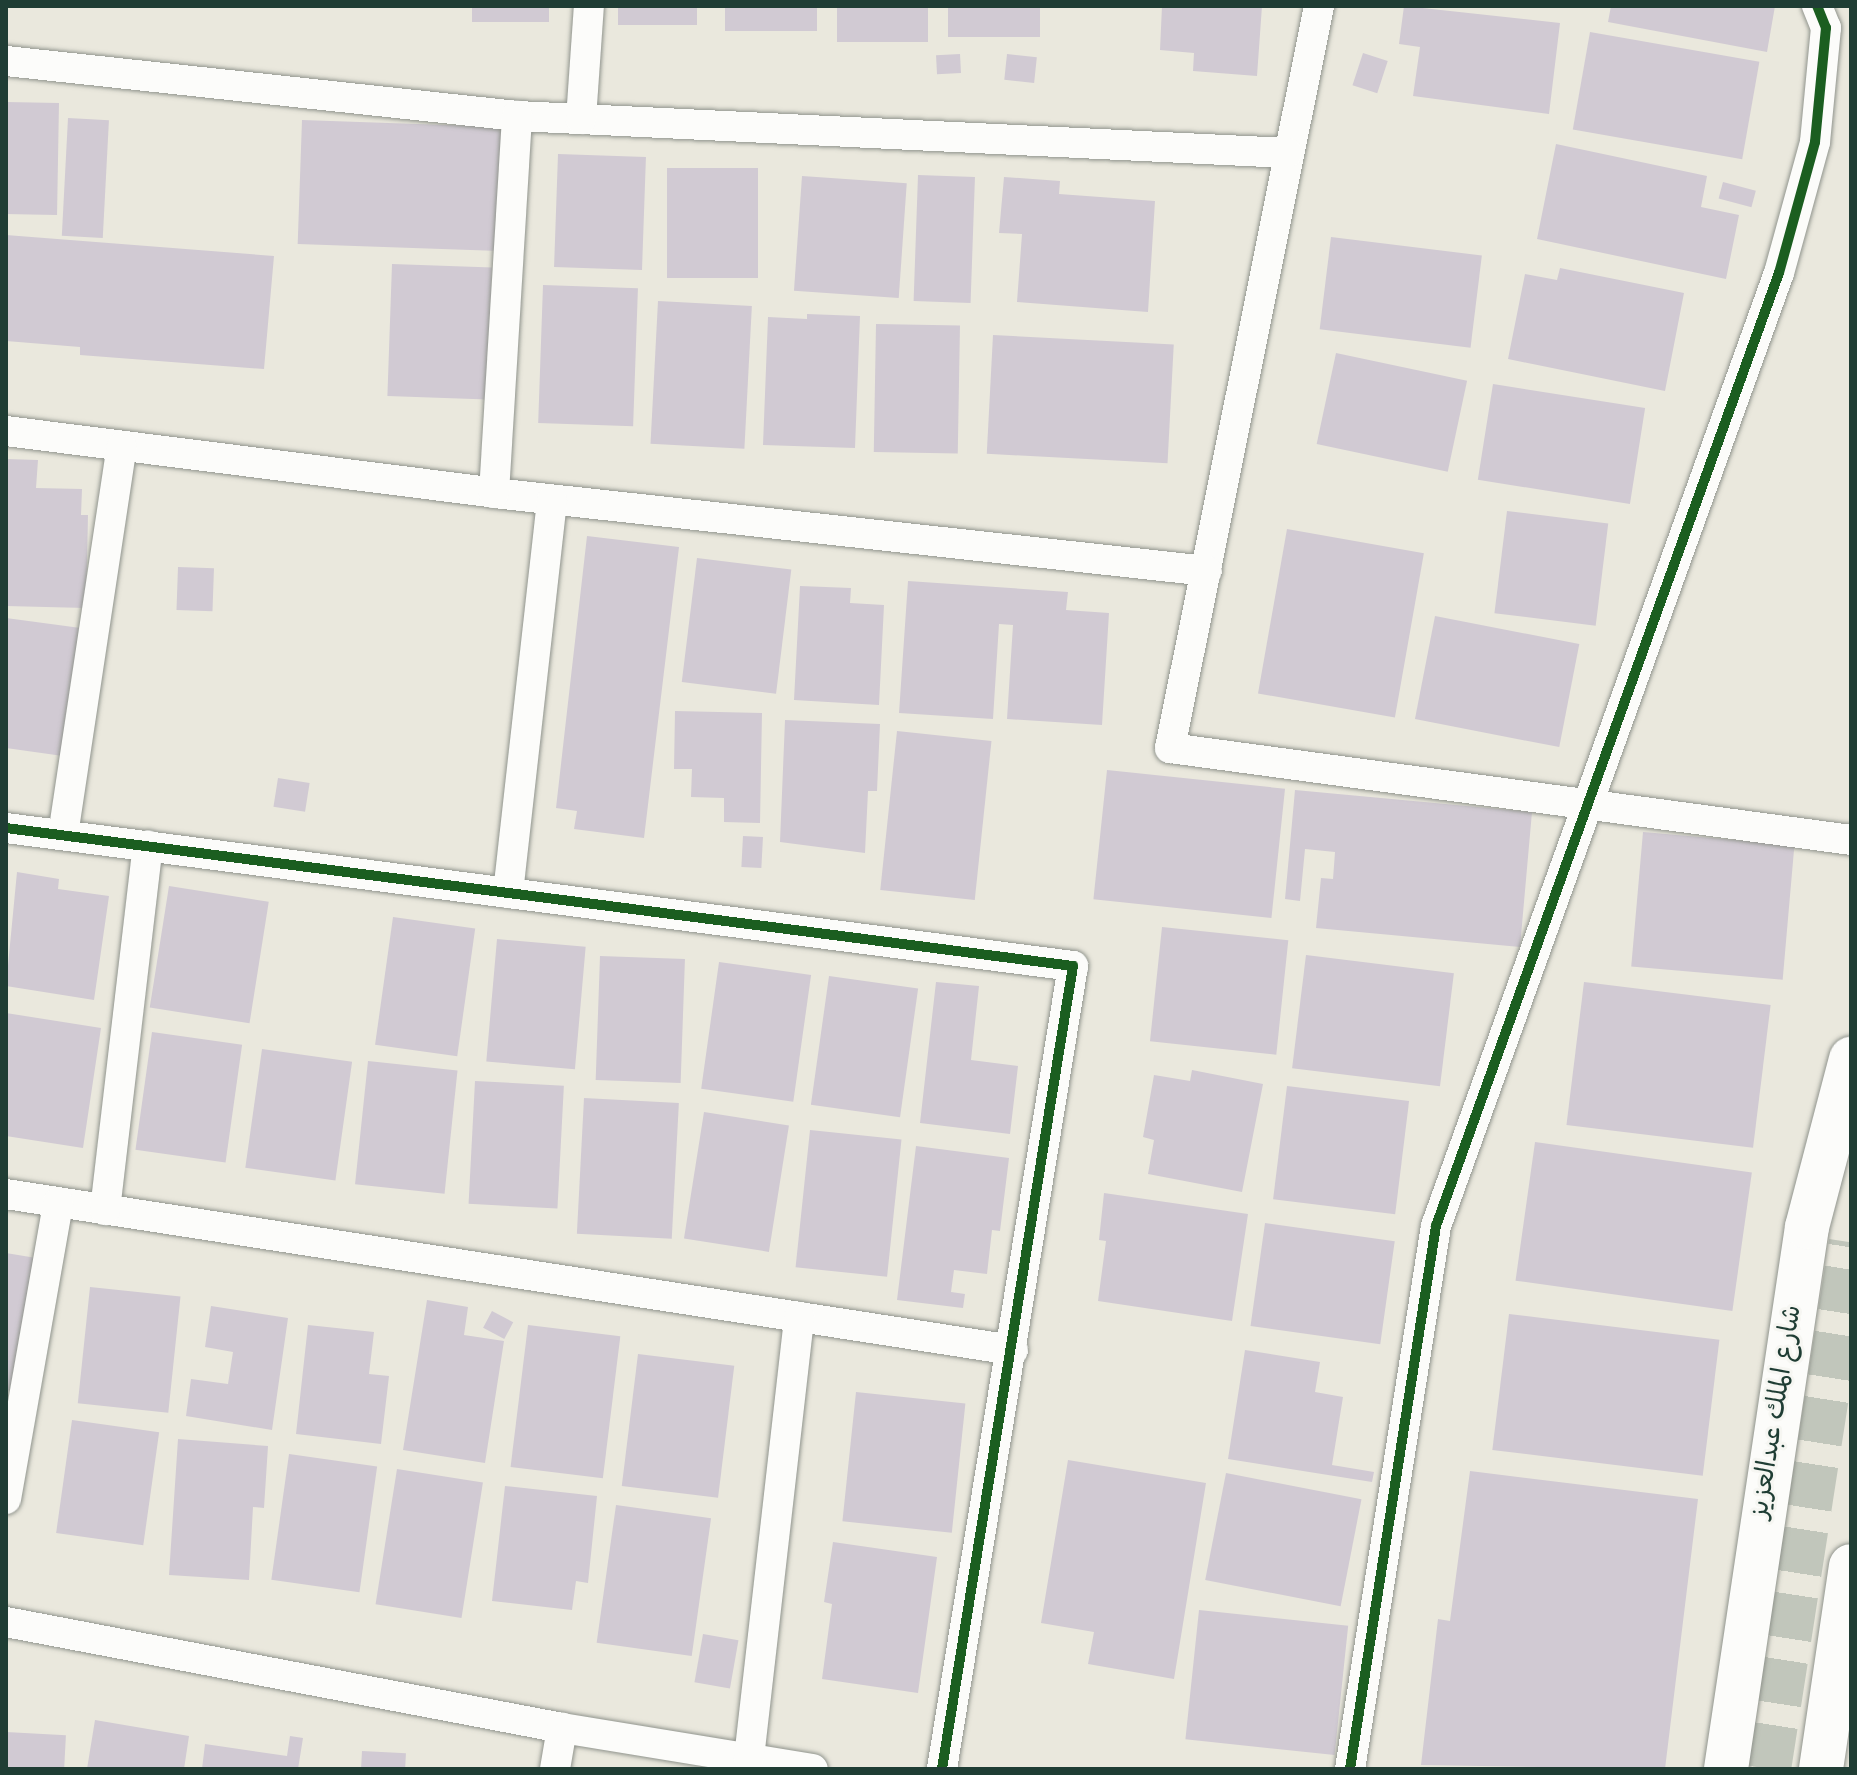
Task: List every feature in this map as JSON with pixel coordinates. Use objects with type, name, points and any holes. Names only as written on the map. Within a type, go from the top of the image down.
[{"type":"street","points":[[581,119],[589,6]]},
{"type":"street","points":[[1319,6],[1287,153],[1170,748],[1584,807],[1851,840]]},
{"type":"street","points":[[1350,1769],[1436,1226],[1584,807],[1779,273],[1815,142],[1826,28],[1817,6]]},
{"type":"street","points":[[6,61],[517,116],[1287,153]]},
{"type":"street","points":[[494,493],[517,116]]},
{"type":"street","points":[[6,431],[552,500],[1207,571]]},
{"type":"street","points":[[63,835],[122,447]]},
{"type":"street","points":[[508,893],[552,500]]},
{"type":"street","points":[[6,828],[1073,966],[1013,1350],[942,1769]]},
{"type":"street","points":[[105,1210],[148,846]]},
{"type":"street","name":"شارع الملك عبدالعزيز","points":[[1726,1769],[1807,1227],[1851,1059]]},
{"type":"street","points":[[6,1194],[1013,1350]]},
{"type":"street","points":[[6,1499],[58,1203]]},
{"type":"street","points":[[749,1758],[799,1317]]},
{"type":"street","points":[[1821,1769],[1851,1566]]},
{"type":"street","points":[[6,1622],[562,1728],[813,1769]]},
{"type":"street","points":[[555,1769],[562,1728]]},
{"type":"building","points":[[472,6],[549,6],[549,22],[472,22]]},
{"type":"building","points":[[618,6],[697,6],[697,25],[618,25]]},
{"type":"building","points":[[725,6],[817,6],[817,31],[725,31]]},
{"type":"building","points":[[837,6],[928,6],[928,42],[837,42]]},
{"type":"building","points":[[948,6],[1040,6],[1040,37],[948,37]]},
{"type":"building","points":[[1162,6],[1262,6],[1257,76],[1193,71],[1194,53],[1160,50]]},
{"type":"building","points":[[1404,6],[1560,23],[1549,114],[1413,96],[1420,47],[1399,44]]},
{"type":"building","points":[[1611,6],[1775,6],[1767,52],[1608,22]]},
{"type":"building","points":[[1590,32],[1759,62],[1742,159],[1573,129]]},
{"type":"building","points":[[1363,53],[1388,61],[1377,93],[1352,85]]},
{"type":"building","points":[[960,54],[961,73],[937,74],[936,55]]},
{"type":"building","points":[[1007,54],[1037,57],[1034,83],[1004,80]]},
{"type":"building","points":[[6,102],[59,103],[57,215],[6,214]]},
{"type":"building","points":[[68,118],[109,120],[103,238],[62,236]]},
{"type":"building","points":[[302,120],[504,127],[500,251],[298,244]]},
{"type":"building","points":[[1556,144],[1707,176],[1701,207],[1739,215],[1726,279],[1537,239]]},
{"type":"building","points":[[558,154],[646,157],[642,270],[554,267]]},
{"type":"building","points":[[667,168],[758,168],[758,278],[667,278]]},
{"type":"building","points":[[918,175],[975,177],[971,303],[914,301]]},
{"type":"building","points":[[802,176],[907,183],[899,298],[794,291]]},
{"type":"building","points":[[1004,177],[1060,181],[1059,194],[1155,201],[1148,312],[1017,302],[1022,234],[999,233]]},
{"type":"building","points":[[1723,182],[1756,191],[1751,207],[1719,198]]},
{"type":"building","points":[[6,235],[274,256],[264,369],[80,355],[80,347],[6,341]]},
{"type":"building","points":[[1331,237],[1482,256],[1471,348],[1320,329]]},
{"type":"building","points":[[392,264],[492,267],[487,399],[387,396]]},
{"type":"building","points":[[1560,268],[1684,293],[1665,391],[1508,359],[1525,274],[1557,280]]},
{"type":"building","points":[[543,285],[638,288],[633,426],[538,423]]},
{"type":"building","points":[[658,301],[752,306],[744,449],[651,444]]},
{"type":"building","points":[[807,314],[860,316],[855,448],[763,445],[768,317],[807,319]]},
{"type":"building","points":[[876,324],[960,325],[958,453],[874,452]]},
{"type":"building","points":[[993,335],[1174,344],[1168,463],[987,454]]},
{"type":"building","points":[[1336,353],[1467,381],[1448,472],[1317,444]]},
{"type":"building","points":[[1493,384],[1645,408],[1630,504],[1478,480]]},
{"type":"building","points":[[6,459],[38,460],[36,488],[82,489],[81,515],[88,515],[86,608],[6,606]]},
{"type":"building","points":[[1507,511],[1608,523],[1596,626],[1494,613]]},
{"type":"building","points":[[1287,529],[1424,553],[1395,718],[1258,693]]},
{"type":"building","points":[[587,536],[679,547],[644,838],[574,829],[577,811],[556,808]]},
{"type":"building","points":[[697,558],[791,570],[776,694],[682,682]]},
{"type":"building","points":[[178,567],[214,568],[212,611],[176,610]]},
{"type":"building","points":[[908,581],[1068,592],[1066,610],[1109,613],[1102,725],[1007,719],[1013,625],[999,624],[993,719],[899,713]]},
{"type":"building","points":[[800,586],[851,588],[850,603],[884,605],[879,705],[794,700]]},
{"type":"building","points":[[1435,616],[1579,644],[1559,747],[1415,719]]},
{"type":"building","points":[[6,618],[88,629],[70,757],[6,748]]},
{"type":"building","points":[[675,711],[762,713],[760,823],[724,822],[724,798],[691,797],[692,769],[674,769]]},
{"type":"building","points":[[785,720],[880,724],[877,791],[868,791],[865,853],[780,842]]},
{"type":"building","points":[[897,731],[991,741],[975,900],[880,890]]},
{"type":"building","points":[[1107,770],[1285,789],[1271,918],[1093,899]]},
{"type":"building","points":[[278,778],[310,783],[305,812],[273,807]]},
{"type":"building","points":[[1295,790],[1532,812],[1520,947],[1316,928],[1321,878],[1333,879],[1335,852],[1305,849],[1300,901],[1285,899]]},
{"type":"building","points":[[1643,832],[1794,845],[1783,980],[1631,966]]},
{"type":"building","points":[[743,836],[763,837],[761,868],[741,867]]},
{"type":"building","points":[[17,872],[59,879],[58,889],[109,896],[94,1000],[6,986]]},
{"type":"building","points":[[169,886],[269,902],[250,1023],[150,1007]]},
{"type":"building","points":[[393,917],[475,929],[457,1056],[375,1045]]},
{"type":"building","points":[[1162,927],[1288,940],[1276,1055],[1150,1041]]},
{"type":"building","points":[[497,939],[586,947],[575,1069],[486,1062]]},
{"type":"building","points":[[1306,955],[1454,973],[1440,1086],[1292,1068]]},
{"type":"building","points":[[600,956],[685,959],[681,1083],[596,1080]]},
{"type":"building","points":[[719,962],[811,975],[793,1102],[701,1089]]},
{"type":"building","points":[[829,976],[918,989],[900,1117],[811,1105]]},
{"type":"building","points":[[936,982],[979,986],[971,1060],[1018,1066],[1010,1134],[920,1123]]},
{"type":"building","points":[[1584,982],[1771,1005],[1753,1148],[1566,1125]]},
{"type":"building","points":[[6,1013],[101,1028],[83,1148],[6,1136]]},
{"type":"building","points":[[152,1032],[242,1045],[226,1163],[135,1150]]},
{"type":"building","points":[[262,1049],[352,1062],[335,1180],[245,1168]]},
{"type":"building","points":[[368,1061],[458,1070],[445,1194],[355,1184]]},
{"type":"building","points":[[1192,1070],[1263,1084],[1242,1192],[1148,1174],[1154,1140],[1143,1137],[1154,1075],[1190,1081]]},
{"type":"building","points":[[475,1081],[564,1086],[557,1208],[469,1204]]},
{"type":"building","points":[[1287,1086],[1409,1101],[1395,1214],[1273,1199]]},
{"type":"building","points":[[584,1098],[679,1103],[672,1239],[577,1234]]},
{"type":"building","points":[[704,1112],[789,1125],[769,1252],[684,1238]]},
{"type":"building","points":[[810,1130],[901,1140],[887,1277],[796,1267]]},
{"type":"building","points":[[1535,1142],[1752,1172],[1732,1311],[1516,1281]]},
{"type":"building","points":[[916,1146],[1009,1158],[1000,1231],[992,1230],[987,1274],[954,1270],[951,1292],[965,1294],[963,1308],[897,1300]]},
{"type":"building","points":[[1104,1193],[1248,1214],[1232,1321],[1098,1301],[1106,1241],[1099,1240]]},
{"type":"building","points":[[1265,1223],[1395,1241],[1380,1344],[1251,1326]]},
{"type":"building","points":[[6,1253],[36,1258],[14,1391],[6,1390]]},
{"type":"building","points":[[90,1287],[181,1297],[168,1413],[78,1403]]},
{"type":"building","points":[[427,1300],[468,1307],[464,1335],[504,1341],[485,1463],[403,1450]]},
{"type":"building","points":[[211,1306],[288,1318],[272,1430],[186,1416],[191,1379],[228,1384],[233,1352],[205,1347]]},
{"type":"building","points":[[492,1311],[513,1322],[504,1339],[483,1328]]},
{"type":"building","points":[[1509,1314],[1719,1340],[1703,1476],[1492,1450]]},
{"type":"building","points":[[308,1325],[374,1332],[369,1374],[389,1376],[381,1444],[296,1434]]},
{"type":"building","points":[[528,1325],[620,1336],[603,1478],[511,1467]]},
{"type":"building","points":[[1245,1350],[1320,1362],[1315,1392],[1343,1397],[1332,1465],[1374,1472],[1372,1482],[1228,1459]]},
{"type":"building","points":[[638,1354],[734,1366],[718,1498],[622,1486]]},
{"type":"building","points":[[856,1392],[965,1403],[952,1533],[842,1521]]},
{"type":"building","points":[[72,1420],[159,1432],[143,1545],[56,1533]]},
{"type":"building","points":[[178,1439],[268,1446],[264,1508],[253,1507],[249,1580],[169,1575]]},
{"type":"building","points":[[289,1454],[377,1466],[359,1592],[271,1580]]},
{"type":"building","points":[[1068,1460],[1206,1483],[1174,1679],[1088,1664],[1094,1632],[1041,1623]]},
{"type":"building","points":[[397,1469],[483,1483],[461,1618],[376,1604]]},
{"type":"building","points":[[1470,1471],[1698,1499],[1665,1769],[1421,1765],[1438,1619],[1450,1621]]},
{"type":"building","points":[[1226,1473],[1361,1499],[1341,1606],[1205,1580]]},
{"type":"building","points":[[505,1486],[597,1496],[588,1583],[576,1581],[572,1610],[492,1601]]},
{"type":"building","points":[[616,1505],[711,1518],[692,1656],[597,1643]]},
{"type":"building","points":[[833,1542],[937,1557],[918,1693],[822,1679],[832,1604],[824,1602]]},
{"type":"building","points":[[1199,1610],[1348,1626],[1335,1755],[1185,1739]]},
{"type":"building","points":[[703,1634],[738,1640],[730,1689],[694,1682]]},
{"type":"building","points":[[95,1720],[189,1736],[184,1769],[87,1769]]},
{"type":"building","points":[[6,1732],[66,1735],[64,1769],[6,1769]]},
{"type":"building","points":[[290,1736],[303,1738],[298,1769],[202,1769],[205,1744],[287,1756]]},
{"type":"building","points":[[362,1751],[406,1753],[405,1769],[361,1769]]},
{"type":"tunnel","points":[[1769,1769],[1851,1242]]},
{"type":"cycle path","points":[[1350,1769],[1436,1226],[1779,273],[1815,142],[1826,28],[1817,6]]},
{"type":"cycle path","points":[[6,828],[1073,966],[942,1769]]}]
